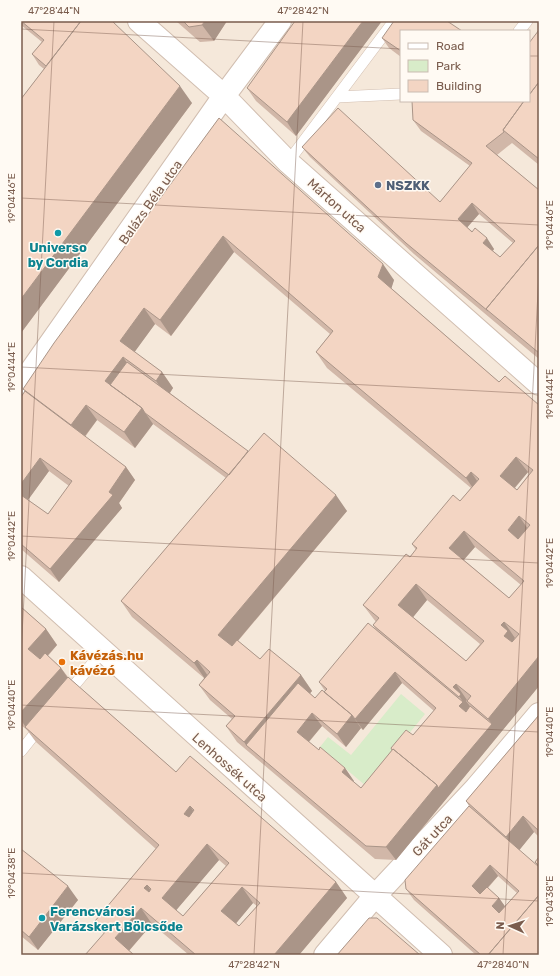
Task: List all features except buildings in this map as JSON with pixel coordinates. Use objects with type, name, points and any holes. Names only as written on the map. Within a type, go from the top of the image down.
[{"type":"street","name":"Márton utca","points":[[139,21],[224,96],[288,162],[539,384]]},
{"type":"street","name":"Balázs Béla utca","points":[[21,385],[224,96],[280,21]]},
{"type":"street","name":"Lenhossék utca","points":[[21,577],[374,897],[441,955]]},
{"type":"street","name":"Gát utca","points":[[325,955],[374,897],[476,788],[539,714]]},
{"type":"lane","points":[[288,162],[394,21]]},
{"type":"lane","points":[[520,30],[527,21]]},
{"type":"lane","points":[[337,97],[400,94]]},
{"type":"lane","points":[[61,701],[102,652]]},
{"type":"lane","points":[[21,751],[46,720]]},
{"type":"shaded area","points":[[21,21],[539,21],[539,955],[21,955]]},
{"type":"green space","points":[[401,694],[425,714],[366,786],[320,747],[328,737],[351,755]]},
{"type":"place","name":"NSZKK","points":[[378,185]]},
{"type":"place","name":"Universo by Cordia","points":[[58,233]]},
{"type":"place","name":"Kávézás.hu kávézó","points":[[62,662]]},
{"type":"place","name":"Ferencvárosi Varázskert Bölcsőde","points":[[42,918]]}]
